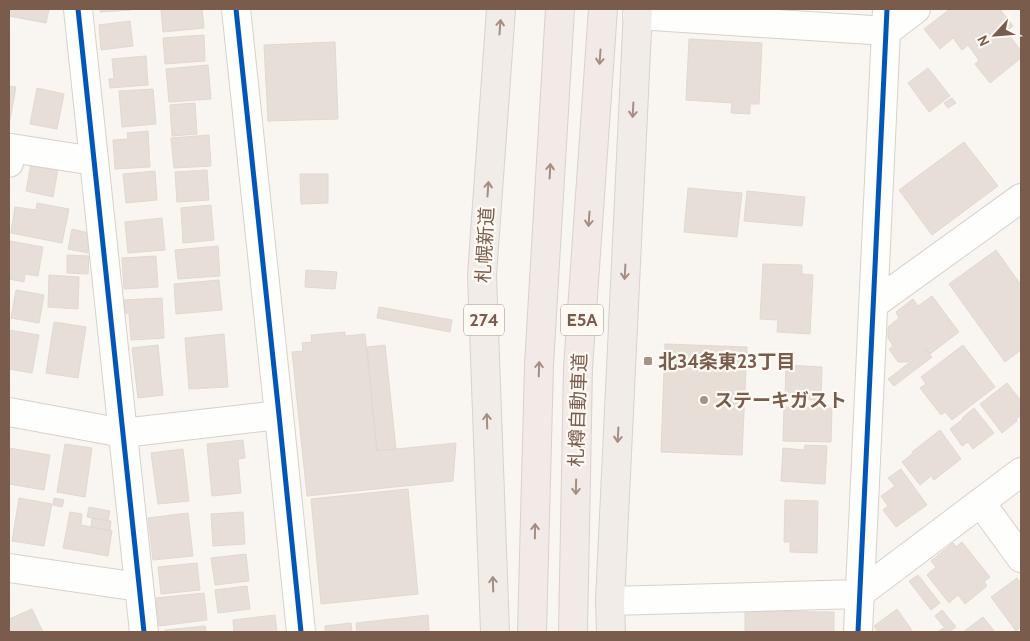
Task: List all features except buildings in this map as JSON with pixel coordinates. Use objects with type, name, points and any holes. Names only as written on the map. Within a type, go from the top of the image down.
[{"type":"highway","name":"札幌新道","points":[[494,632],[482,275],[501,9]]},
{"type":"highway","name":"E5A","points":[[532,632],[539,365],[560,9]]},
{"type":"highway","name":"札樽自動車道","points":[[573,632],[578,368],[603,9]]},
{"type":"highway","points":[[611,632],[610,601],[637,12]]},
{"type":"street","points":[[78,9],[144,632]]},
{"type":"street","points":[[236,9],[301,632]]},
{"type":"street","points":[[637,12],[887,20],[916,9]]},
{"type":"street","points":[[858,632],[887,20]]},
{"type":"street","points":[[9,163],[11,148],[94,161]]},
{"type":"street","points":[[874,304],[1021,198]]},
{"type":"street","points":[[9,412],[123,432],[279,415]]},
{"type":"street","points":[[610,601],[859,594],[1021,472]]},
{"type":"street","points":[[981,503],[1021,558]]},
{"type":"street","points":[[9,568],[140,587]]},
{"type":"cycle path","points":[[78,9],[144,632]]},
{"type":"cycle path","points":[[236,9],[301,632]]},
{"type":"cycle path","points":[[858,632],[887,9]]},
{"type":"place","name":"北34条東23丁目","points":[[648,361]]},
{"type":"place","name":"ステーキガスト","points":[[704,400]]}]
